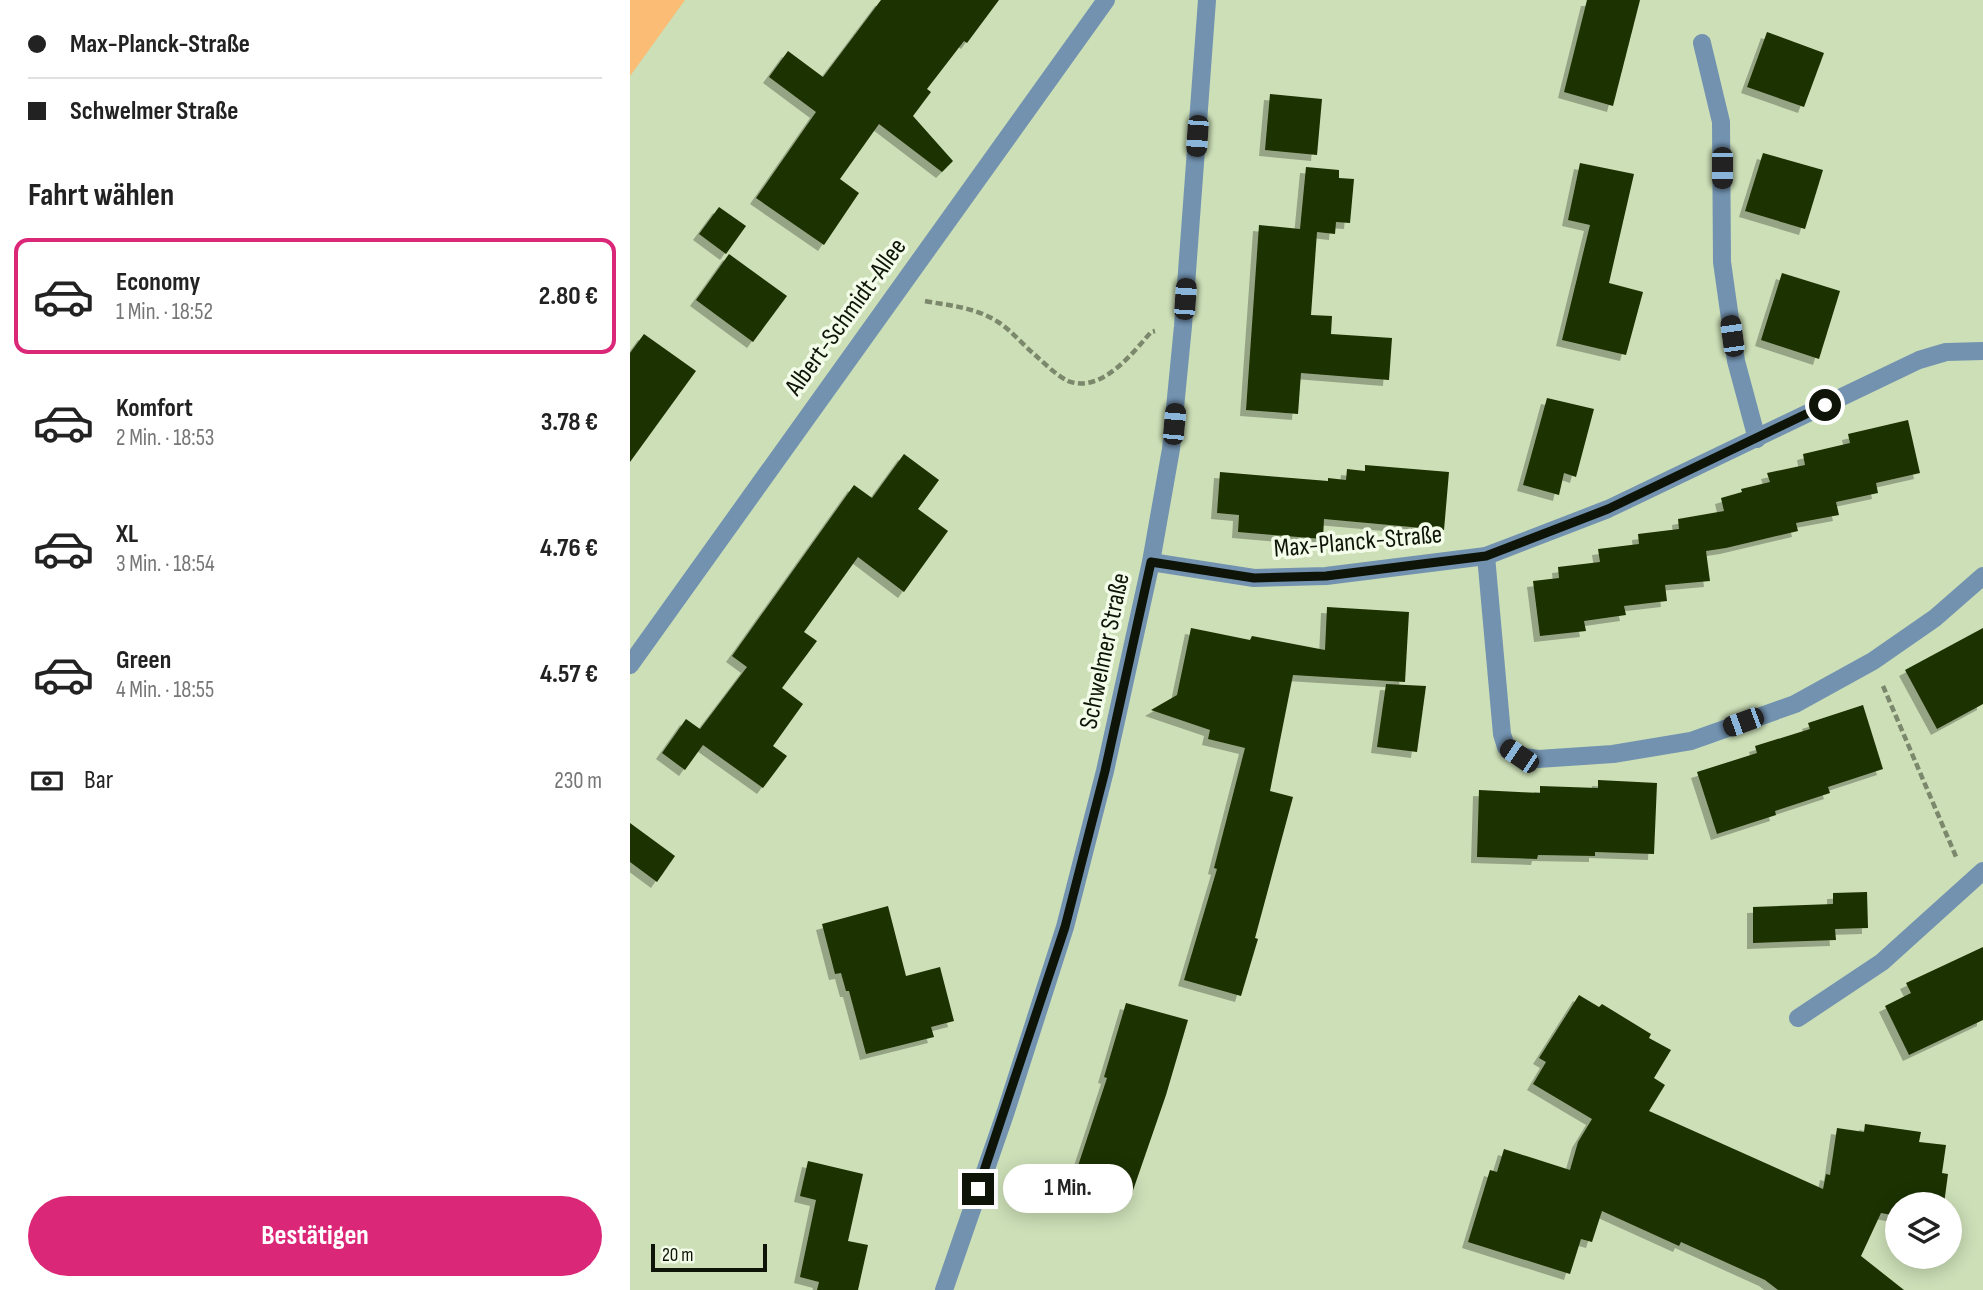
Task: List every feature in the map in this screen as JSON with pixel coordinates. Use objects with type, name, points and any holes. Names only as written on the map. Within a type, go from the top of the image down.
[{"type":"street","name":"Albert-Schmidt-Allee","points":[[630,665],[1106,0]]},
{"type":"street","name":"Schwelmer Straße","points":[[943,1290],[1005,1114],[1065,927],[1105,771],[1151,562],[1171,449],[1183,327],[1207,0]]},
{"type":"street","points":[[1702,43],[1721,122],[1722,262],[1736,361],[1757,439]]},
{"type":"street","name":"Max-Planck-Straße","points":[[1151,562],[1266,577],[1326,576],[1486,556],[1608,509],[1919,360],[1946,352],[1983,351]]},
{"type":"street","points":[[1486,556],[1502,734],[1506,747],[1519,756],[1538,759],[1613,754],[1691,741],[1795,704],[1873,661],[1935,618],[1983,576]]},
{"type":"street","points":[[1798,1018],[1882,962],[1983,871]]},
{"type":"path","points":[[893,295],[963,307],[981,313],[999,323],[1067,380],[1083,384],[1113,371],[1129,359],[1151,332],[1183,327]]},
{"type":"path","points":[[1873,661],[1968,885]]},
{"type":"shaded area","points":[[630,0],[685,0],[630,76]]},
{"type":"building","points":[[881,0],[999,0],[967,43],[964,41],[927,89],[931,92],[913,116],[953,161],[942,172],[879,124],[840,179],[859,193],[824,245],[756,198],[816,112],[769,77],[788,51],[823,77]]},
{"type":"building","points":[[1587,0],[1640,0],[1613,106],[1564,92]]},
{"type":"building","points":[[1767,32],[1824,53],[1804,107],[1747,87]]},
{"type":"building","points":[[1270,94],[1322,99],[1317,155],[1265,150]]},
{"type":"building","points":[[1763,153],[1823,170],[1805,229],[1745,211]]},
{"type":"building","points":[[1580,163],[1634,174],[1609,283],[1643,292],[1626,355],[1562,340],[1590,225],[1568,220]]},
{"type":"building","points":[[1306,167],[1339,170],[1339,178],[1354,179],[1350,223],[1336,222],[1335,234],[1317,232],[1311,315],[1332,316],[1331,334],[1392,338],[1389,380],[1301,373],[1298,414],[1246,410],[1259,225],[1300,229]]},
{"type":"building","points":[[719,207],[746,226],[726,254],[699,234]]},
{"type":"building","points":[[729,254],[787,296],[753,342],[696,300]]},
{"type":"building","points":[[1782,273],[1840,291],[1819,359],[1761,340]]},
{"type":"building","points":[[644,334],[696,371],[630,462],[630,353]]},
{"type":"building","points":[[1547,398],[1594,409],[1576,477],[1564,473],[1559,495],[1523,485]]},
{"type":"building","points":[[1908,420],[1920,473],[1876,483],[1878,493],[1836,502],[1839,515],[1796,523],[1798,531],[1706,551],[1710,581],[1665,585],[1667,601],[1624,606],[1626,615],[1584,621],[1586,631],[1540,636],[1533,581],[1559,578],[1558,567],[1600,562],[1598,549],[1639,544],[1638,534],[1679,529],[1678,519],[1724,511],[1721,498],[1742,492],[1741,489],[1770,482],[1767,473],[1805,465],[1803,454],[1850,443],[1848,434]]},
{"type":"building","points":[[904,454],[939,480],[918,509],[948,531],[904,592],[858,557],[804,632],[817,641],[782,688],[803,704],[773,746],[787,756],[763,788],[703,745],[685,770],[662,753],[686,719],[700,729],[747,667],[732,656],[854,485],[872,498]]},
{"type":"building","points":[[1365,465],[1449,472],[1444,530],[1324,519],[1323,539],[1238,532],[1239,515],[1217,513],[1220,472],[1328,481],[1328,478],[1346,480],[1347,469],[1365,471]]},
{"type":"building","points":[[1327,607],[1409,612],[1405,682],[1293,675],[1270,791],[1293,797],[1241,996],[1184,980],[1217,869],[1214,868],[1245,748],[1208,739],[1210,730],[1151,710],[1177,695],[1191,628],[1250,640],[1252,636],[1325,650]]},
{"type":"building","points":[[1983,628],[1983,704],[1937,729],[1905,670]]},
{"type":"building","points":[[1386,684],[1426,686],[1417,752],[1377,747]]},
{"type":"building","points":[[1863,705],[1883,769],[1828,787],[1830,793],[1775,811],[1776,815],[1717,834],[1697,772],[1757,753],[1755,746],[1810,729],[1808,723]]},
{"type":"building","points":[[1598,780],[1657,783],[1654,854],[1595,852],[1595,856],[1538,855],[1537,859],[1477,857],[1479,790],[1540,793],[1540,786],[1598,788]]},
{"type":"building","points":[[630,823],[675,856],[657,882],[630,862]]},
{"type":"building","points":[[1867,892],[1868,928],[1835,929],[1836,940],[1753,943],[1753,907],[1833,904],[1833,893]]},
{"type":"building","points":[[888,906],[906,976],[940,967],[954,1021],[931,1027],[934,1037],[866,1054],[849,991],[846,991],[841,973],[835,974],[822,924]]},
{"type":"building","points":[[1983,947],[1983,1020],[1909,1055],[1885,1006],[1911,993],[1906,983]]},
{"type":"building","points":[[1579,995],[1599,1007],[1602,1004],[1651,1034],[1649,1038],[1671,1050],[1654,1078],[1665,1085],[1649,1111],[1823,1189],[1826,1174],[1830,1175],[1837,1128],[1864,1132],[1865,1124],[1921,1132],[1919,1142],[1946,1145],[1942,1173],[1948,1174],[1946,1192],[1885,1192],[1885,1214],[1881,1213],[1861,1256],[1904,1290],[1778,1290],[1765,1280],[1681,1242],[1679,1246],[1602,1211],[1592,1242],[1581,1239],[1570,1274],[1468,1242],[1490,1170],[1497,1172],[1504,1149],[1570,1170],[1578,1142],[1592,1119],[1533,1084],[1546,1062],[1539,1058]]},
{"type":"building","points":[[1126,1003],[1188,1020],[1166,1095],[1129,1202],[1072,1184],[1107,1078],[1104,1077]]},
{"type":"building","points":[[808,1161],[863,1174],[848,1241],[868,1245],[858,1290],[817,1290],[819,1282],[800,1277],[816,1200],[800,1196]]},
{"type":"route","points":[[978,1189],[1065,927],[1105,771],[1151,562],[1254,578],[1326,576],[1486,556],[1608,509],[1825,405]]}]
